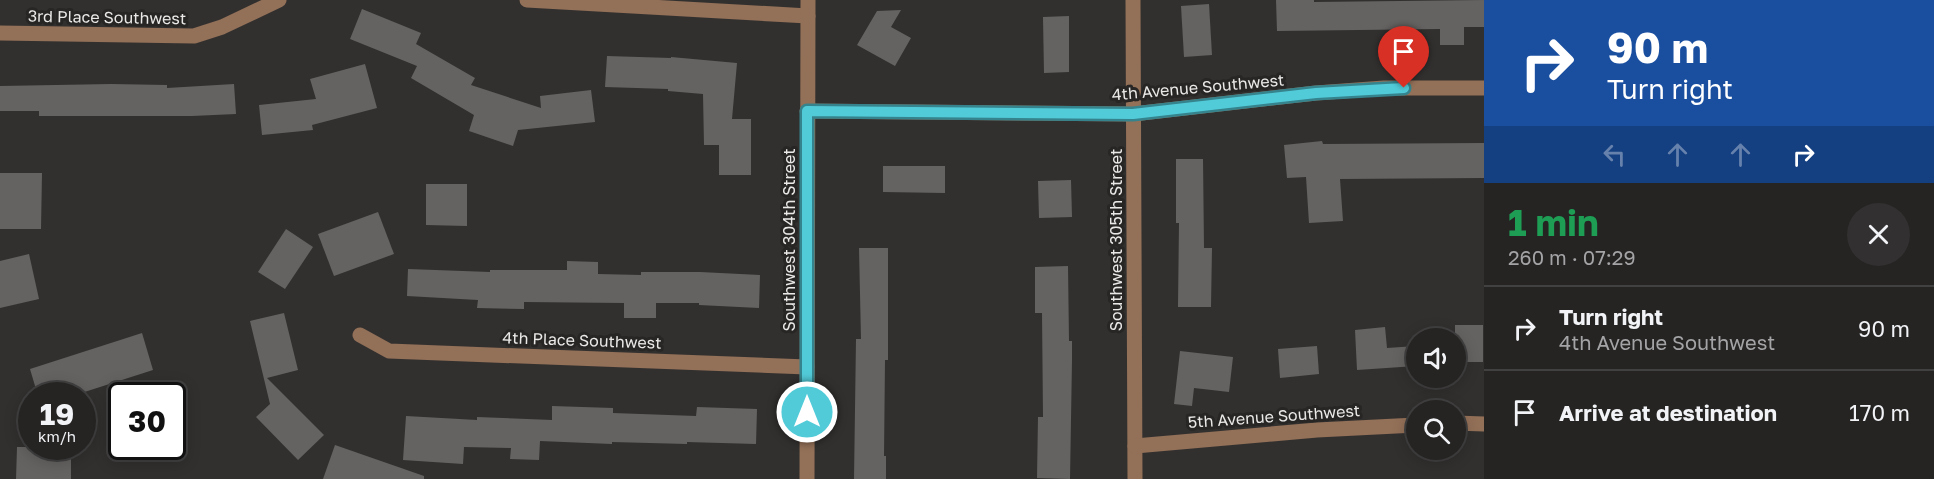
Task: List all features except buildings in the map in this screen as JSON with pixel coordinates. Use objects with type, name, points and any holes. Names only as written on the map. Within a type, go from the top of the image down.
[{"type":"street","name":"3rd Place Southwest","points":[[0,33],[194,36],[222,27],[279,0]]},
{"type":"street","points":[[527,0],[808,16]]},
{"type":"street","name":"Southwest 304th Street","points":[[807,479],[808,0]]},
{"type":"street","name":"Southwest 305th Street","points":[[1132,0],[1135,479]]},
{"type":"street","name":"4th Avenue Southwest","points":[[807,111],[1133,114],[1316,93],[1384,88],[1484,88]]},
{"type":"street","name":"4th Place Southwest","points":[[360,335],[389,351],[807,367]]},
{"type":"street","points":[[1466,423],[1484,424]]},
{"type":"street","name":"5th Avenue Southwest","points":[[1135,446],[1317,430],[1406,426]]},
{"type":"route","points":[[807,412],[807,111],[1133,114],[1316,93],[1404,88]]}]
